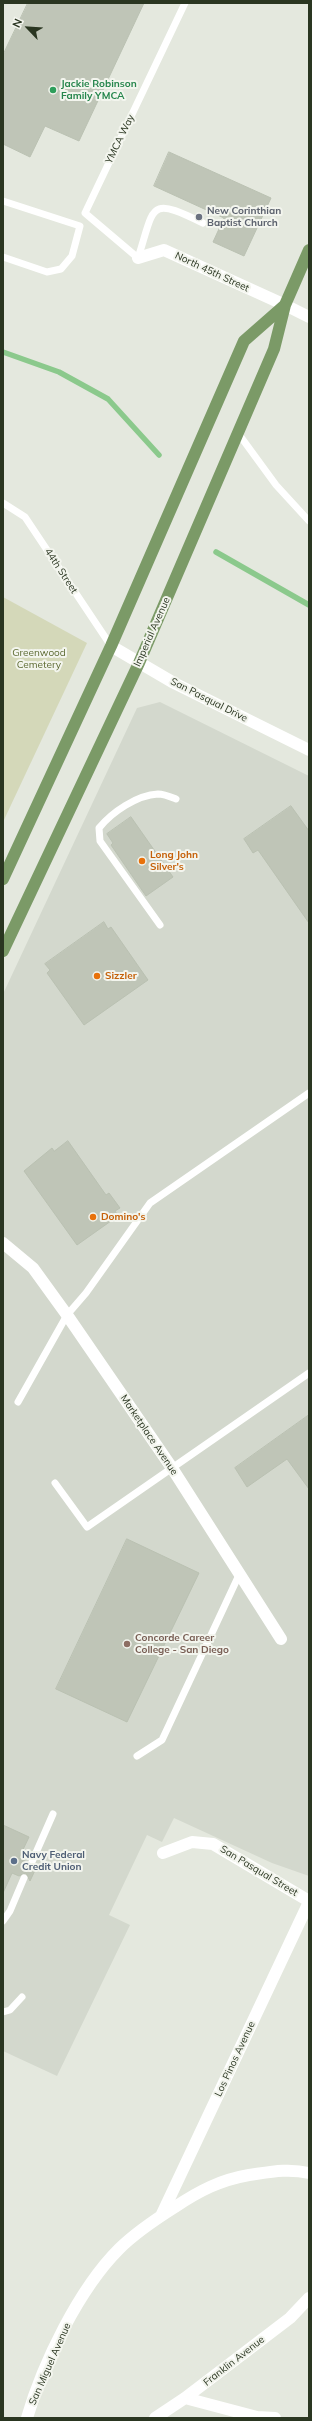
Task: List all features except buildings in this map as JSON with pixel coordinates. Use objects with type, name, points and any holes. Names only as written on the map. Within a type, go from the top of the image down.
[{"type":"main road","name":"Imperial Avenue","points":[[3,952],[138,663],[276,345],[285,305],[309,250]]},
{"type":"main road","name":"Imperial Avenue","points":[[3,879],[111,646],[244,341],[285,305]]},
{"type":"street","name":"North 45th Street","points":[[138,258],[164,250],[309,317]]},
{"type":"street","name":"San Pasqual Drive","points":[[111,646],[174,683],[309,750]]},
{"type":"street","name":"Marketplace Avenue","points":[[3,1243],[33,1268],[67,1314],[172,1468],[281,1639]]},
{"type":"street","name":"San Pasqual Street","points":[[163,1854],[192,1842],[213,1844],[309,1902]]},
{"type":"street","name":"Los Pinos Avenue","points":[[160,2216],[309,1902]]},
{"type":"street","name":"San Miguel Avenue","points":[[27,2418],[64,2328],[87,2289],[119,2249],[160,2216],[204,2188],[231,2178],[279,2170],[309,2173]]},
{"type":"street","name":"Franklin Avenue","points":[[155,2418],[186,2398],[290,2318],[309,2298]]},
{"type":"street","points":[[186,2398],[258,2417],[275,2418]]},
{"type":"lane","name":"YMCA Way","points":[[3,257],[47,272],[61,269],[72,256],[85,213],[185,3]]},
{"type":"lane","points":[[3,201],[80,226]]},
{"type":"lane","points":[[85,213],[138,258],[152,215],[156,209],[164,206],[175,209],[204,223]]},
{"type":"lane","points":[[238,433],[276,485],[309,521]]},
{"type":"lane","name":"44th Street","points":[[3,503],[26,517],[111,646]]},
{"type":"lane","points":[[160,925],[100,841],[99,828],[107,818],[143,797],[160,794],[176,799]]},
{"type":"lane","points":[[18,1402],[67,1314],[86,1293],[150,1203],[309,1093]]},
{"type":"lane","points":[[55,1483],[87,1527],[309,1373]]},
{"type":"lane","points":[[137,1756],[162,1740],[239,1575]]},
{"type":"lane","points":[[31,1864],[53,1814]]},
{"type":"lane","points":[[3,1921],[10,1910],[24,1878]]},
{"type":"lane","points":[[3,2012],[10,2010],[22,1997]]},
{"type":"shaded area","points":[[160,702],[309,776],[309,1876],[272,1863],[174,1818],[162,1842],[147,1835],[109,1915],[130,1925],[57,2076],[3,2051],[3,994],[137,708]]},
{"type":"green space","name":"Greenwood Cemetery","points":[[3,597],[87,643],[3,822]]},
{"type":"waterway","points":[[3,352],[59,372],[108,399],[159,455]]},
{"type":"waterway","points":[[216,552],[309,605]]},
{"type":"place","name":"Jackie Robinson Family YMCA","points":[[53,90]]},
{"type":"place","name":"New Corinthian Baptist Church","points":[[199,217]]},
{"type":"place","name":"Long John Silver's","points":[[142,861]]},
{"type":"place","name":"Sizzler","points":[[97,976]]},
{"type":"place","name":"Domino's","points":[[93,1217]]},
{"type":"place","name":"Concorde Career College - San Diego","points":[[127,1644]]},
{"type":"place","name":"Navy Federal Credit Union","points":[[14,1861]]}]
